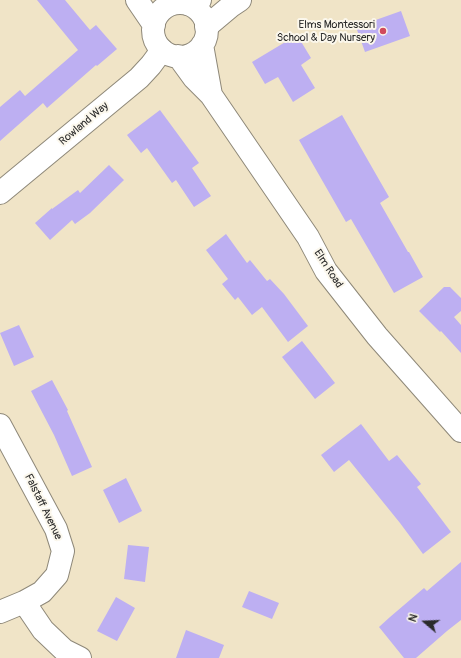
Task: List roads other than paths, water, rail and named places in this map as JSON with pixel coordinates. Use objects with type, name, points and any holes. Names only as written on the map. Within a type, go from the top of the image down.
[{"type":"main road","points":[[137,0],[154,25]]},
{"type":"main road","points":[[204,36],[205,20],[201,13],[184,2],[168,6],[161,10],[156,17],[153,31],[158,46],[170,53],[187,56],[196,51],[204,36],[230,6],[240,0]]},
{"type":"main road","name":"Elm Road","points":[[204,36],[211,95]]},
{"type":"main road","name":"Elm Road","points":[[170,53],[211,95],[308,237],[326,271],[377,336],[461,431]]},
{"type":"main road","name":"Rowland Way","points":[[0,193],[139,78],[151,65],[170,53]]},
{"type":"main road","name":"Falstaff Avenue","points":[[0,425],[56,529],[63,551],[57,575],[42,592],[24,602],[0,612]]},
{"type":"main road","points":[[24,602],[43,630],[64,650],[80,658]]},
{"type":"place","name":"Elms Montessori School & Day Nursery","points":[[383,31]]}]
